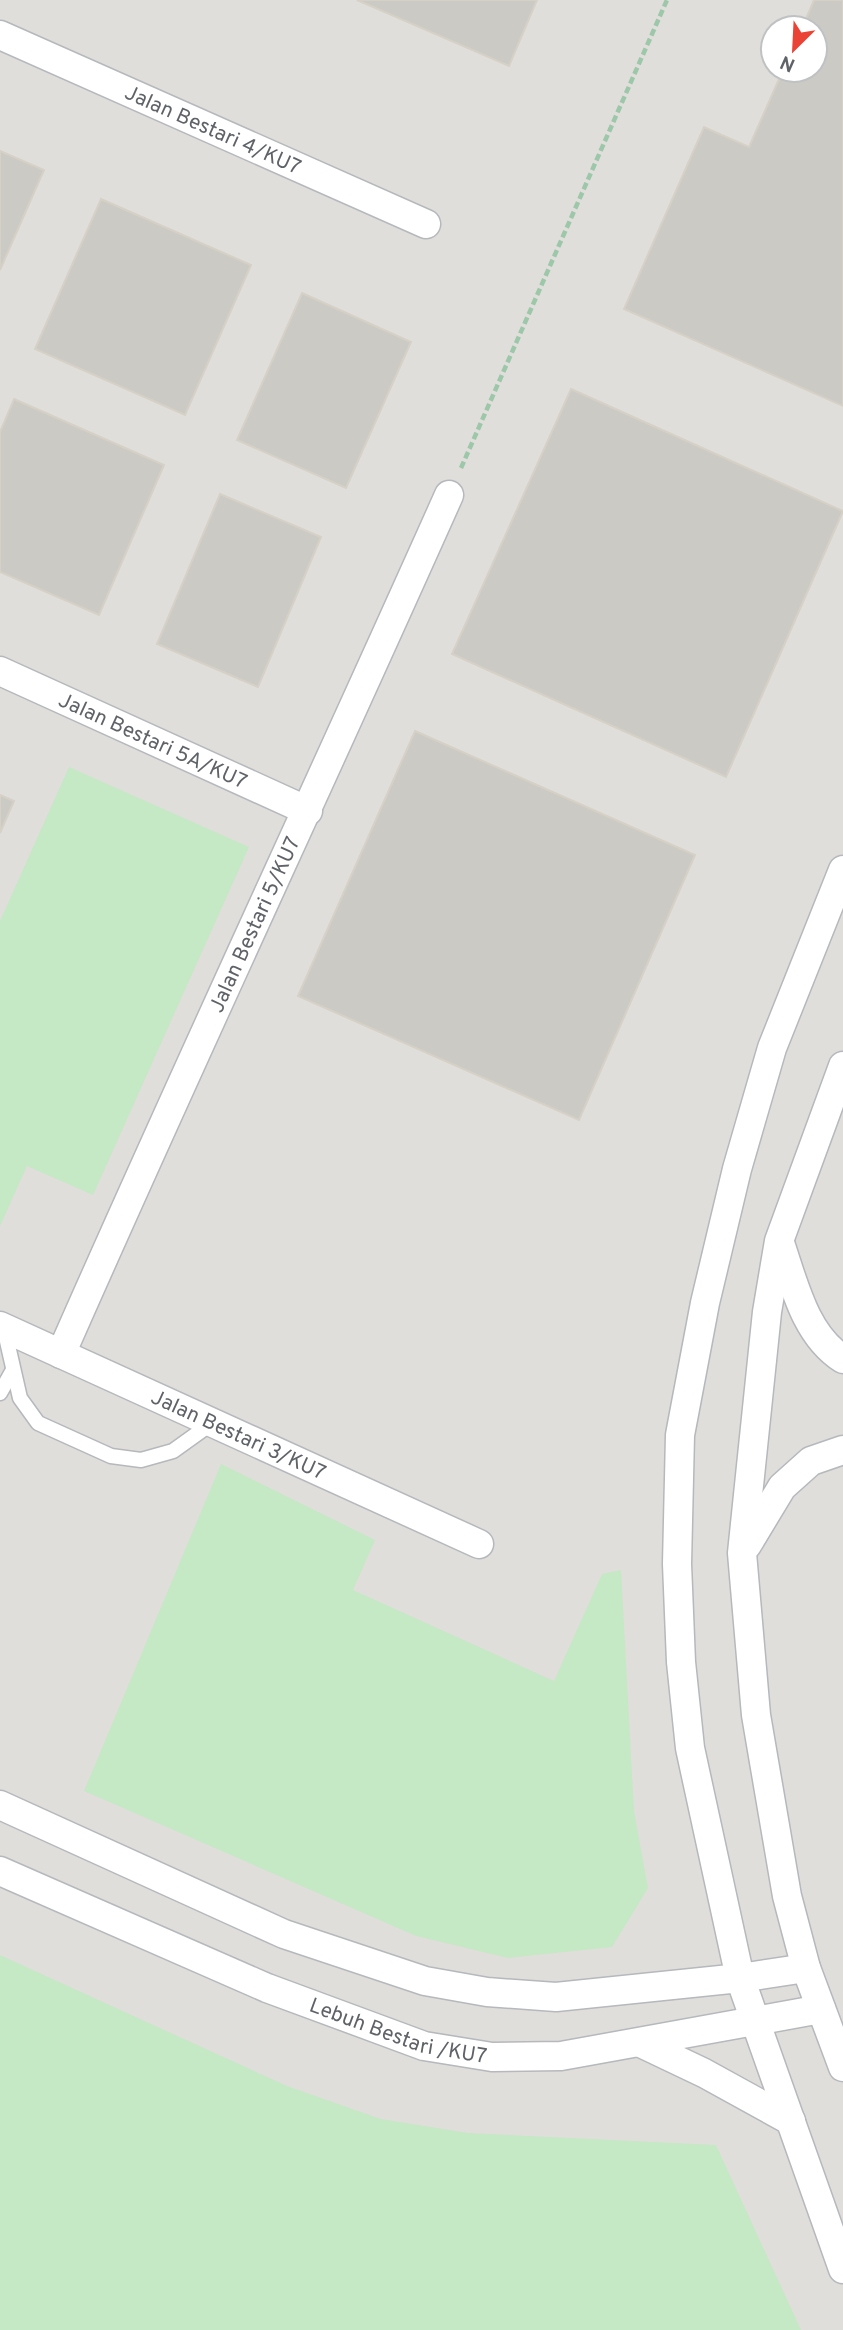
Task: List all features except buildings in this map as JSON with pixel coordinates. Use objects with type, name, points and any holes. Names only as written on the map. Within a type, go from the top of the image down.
[{"type":"street","name":"Jalan Bestari 4/KU7","points":[[0,35],[426,224]]},
{"type":"street","name":"Jalan Bestari 5/KU7","points":[[61,1354],[178,1087],[307,811],[449,495]]},
{"type":"street","name":"Jalan Bestari 5A/KU7","points":[[0,671],[307,811]]},
{"type":"street","points":[[843,870],[772,1048],[737,1169],[705,1303],[680,1435],[677,1564],[681,1662],[690,1748],[740,1978],[843,2269]]},
{"type":"street","points":[[843,1066],[779,1241],[767,1312],[742,1553],[756,1715],[788,1896],[806,1968],[843,2067]]},
{"type":"street","points":[[779,1241],[800,1303],[827,1349],[843,1359]]},
{"type":"street","name":"Jalan Bestari 3/KU7","points":[[2,1327],[479,1544]]},
{"type":"street","points":[[742,1553],[782,1487],[811,1461],[843,1450]]},
{"type":"street","points":[[0,1805],[284,1934],[425,1981],[487,1992],[556,1997],[740,1978],[806,1968]]},
{"type":"street","name":"Lebuh Bestari /KU7","points":[[0,1871],[267,1988],[424,2046],[492,2057],[561,2056],[756,2023],[821,2009]]},
{"type":"street","points":[[641,2043],[705,2073],[791,2121]]},
{"type":"lane","points":[[2,1327],[20,1398],[38,1423],[111,1456],[141,1460],[173,1451],[212,1423]]},
{"type":"lane","points":[[0,1393],[13,1370]]},
{"type":"path","points":[[449,495],[667,0]]},
{"type":"shaded area","points":[[0,0],[843,0],[843,2330],[0,2330]]},
{"type":"green space","points":[[69,767],[249,847],[93,1195],[27,1166],[0,1226],[0,921]]},
{"type":"green space","points":[[221,1464],[375,1540],[353,1590],[554,1681],[602,1574],[621,1570],[634,1811],[648,1888],[612,1947],[508,1958],[416,1936],[84,1791]]},
{"type":"green space","points":[[0,1955],[287,2086],[381,2119],[468,2133],[716,2145],[801,2330],[0,2330]]}]
